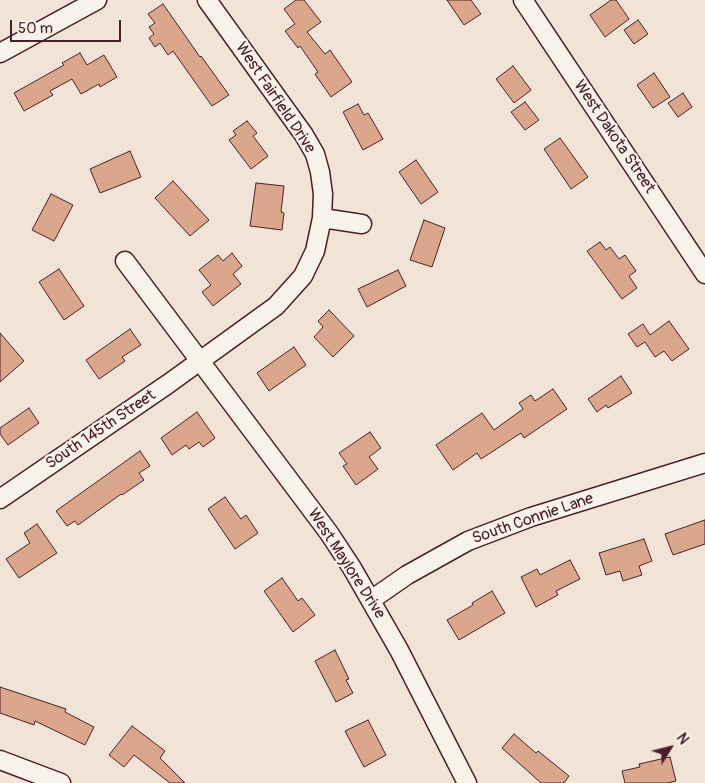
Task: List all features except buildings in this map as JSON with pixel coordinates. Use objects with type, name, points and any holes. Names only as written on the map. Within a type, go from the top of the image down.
[{"type":"street","points":[[0,52],[97,0]]},
{"type":"street","name":"West Fairfield Drive","points":[[200,361],[276,306],[303,276],[315,251],[322,218],[323,194],[320,172],[311,147],[207,0]]},
{"type":"street","name":"West Dakota Street","points":[[523,0],[705,274]]},
{"type":"street","points":[[322,218],[362,224]]},
{"type":"street","name":"West Maylore Drive","points":[[125,261],[329,534],[371,600],[399,650],[466,783]]},
{"type":"street","name":"South 145th Street","points":[[0,499],[200,361]]},
{"type":"street","name":"South Connie Lane","points":[[371,600],[407,575],[468,541],[531,517],[705,463]]},
{"type":"street","points":[[0,760],[62,783]]}]
